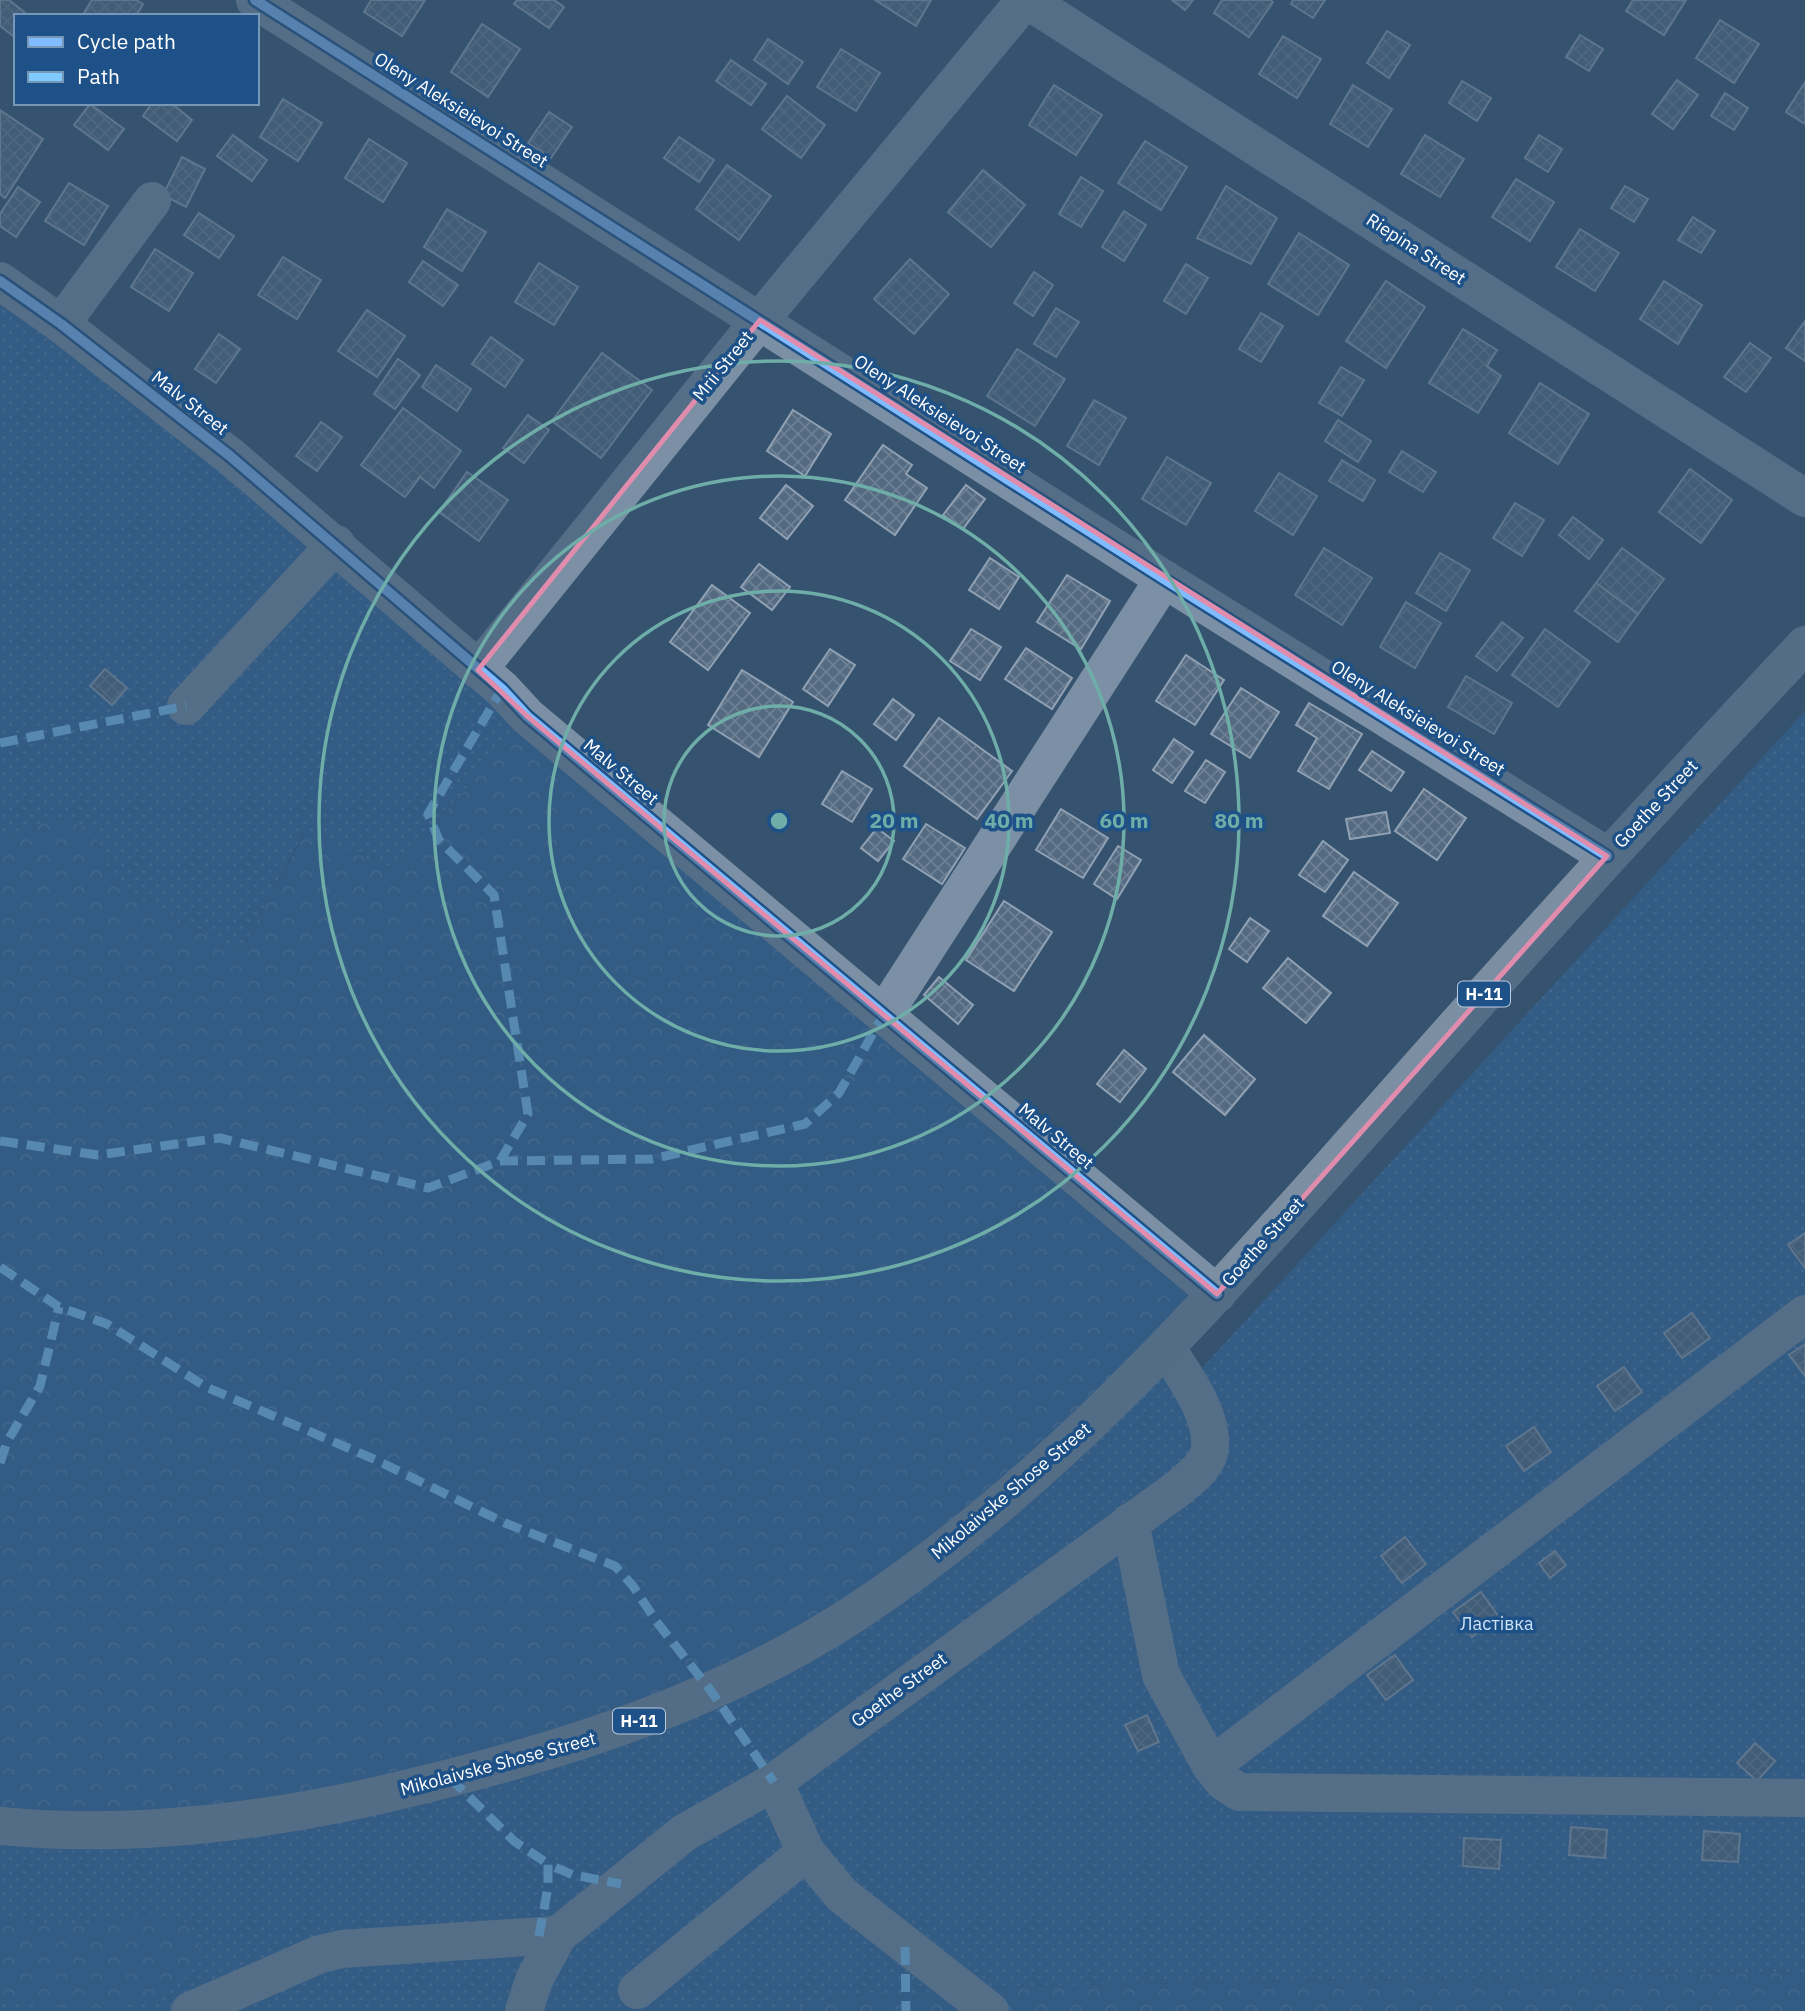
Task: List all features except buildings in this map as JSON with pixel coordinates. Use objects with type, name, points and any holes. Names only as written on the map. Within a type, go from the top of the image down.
[{"type":"main road","name":"Goethe Street","points":[[1166,1347],[1217,1294],[1607,856],[1805,645]]},
{"type":"main road","name":"Mikolaivske Shose Street","points":[[0,1826],[150,1830],[257,1819],[380,1796],[506,1764],[608,1733],[711,1691],[853,1614],[956,1541],[1086,1430],[1166,1347]]},
{"type":"street","name":"Oleny Aleksieievoi Street","points":[[255,0],[1164,579],[1607,856]]},
{"type":"street","name":"Mrii Street","points":[[478,670],[760,320],[1026,0]]},
{"type":"street","name":"Riepina Street","points":[[1026,0],[1805,498]]},
{"type":"street","points":[[61,324],[152,201]]},
{"type":"street","name":"Malv Street","points":[[0,281],[61,324],[230,456],[336,544],[527,716],[1217,1294]]},
{"type":"street","points":[[186,706],[336,544]]},
{"type":"street","points":[[884,1014],[1164,579]]},
{"type":"street","points":[[1211,1766],[1805,1314]]},
{"type":"street","name":"Goethe Street","points":[[524,2011],[534,1980],[558,1935],[684,1833],[774,1782],[1188,1480],[1202,1466],[1210,1448],[1197,1399],[1166,1347]]},
{"type":"street","points":[[1130,1522],[1161,1675],[1211,1766],[1224,1782],[1239,1791],[1805,1798]]},
{"type":"street","points":[[774,1782],[806,1852],[842,1895],[990,2011]]},
{"type":"street","points":[[637,1990],[806,1852]]},
{"type":"street","points":[[190,2011],[320,1954],[342,1949],[558,1935]]},
{"type":"highlighted area","points":[[760,320],[1607,856],[1217,1294],[527,716],[478,670]]},
{"type":"green space","points":[[0,281],[527,716],[397,870],[303,834],[241,951],[181,923],[114,883],[93,829],[54,817],[24,833],[0,837]]},
{"type":"green space","name":"Ластівка","points":[[1805,711],[1805,1972],[958,1987],[907,1998],[851,1994],[789,2011],[0,2011],[0,1826],[1166,1347],[1189,1382]]},
{"type":"green space","points":[[527,716],[1217,1294],[1086,1430],[782,1655],[380,1796],[0,1826],[0,837],[24,833],[54,817],[93,829],[114,883],[181,923],[241,951],[304,834],[397,870]]},
{"type":"green space","points":[[145,1913],[188,1923],[199,1939],[199,1962],[177,1985],[163,1994],[149,2002],[118,2007],[53,2007],[0,1998],[0,1914],[35,1926],[71,1926]]},
{"type":"green space","points":[[1805,1972],[1805,2011],[789,2011],[851,1994],[907,1998],[958,1987]]},
{"type":"marked path","points":[[0,1141],[98,1155],[220,1138],[428,1188],[500,1161],[528,1114],[494,895],[439,840],[428,814],[502,689]]},
{"type":"marked path","points":[[0,743],[186,706]]},
{"type":"marked path","points":[[500,1161],[652,1159],[805,1124],[839,1093],[884,1014]]},
{"type":"marked path","points":[[0,1267],[59,1307],[107,1324],[206,1387],[376,1460],[505,1523],[615,1566],[711,1691],[774,1782]]},
{"type":"marked path","points":[[0,1463],[7,1442],[40,1386],[59,1307]]},
{"type":"marked path","points":[[450,1778],[514,1841],[548,1864]]},
{"type":"marked path","points":[[539,1936],[548,1887],[548,1864],[573,1875],[621,1884]]},
{"type":"marked path","points":[[905,1947],[906,2011]]},
{"type":"cycle path","points":[[255,0],[1164,579],[1607,856]]},
{"type":"cycle path","points":[[0,281],[61,324],[230,456],[502,689],[527,716],[1217,1294]]}]
